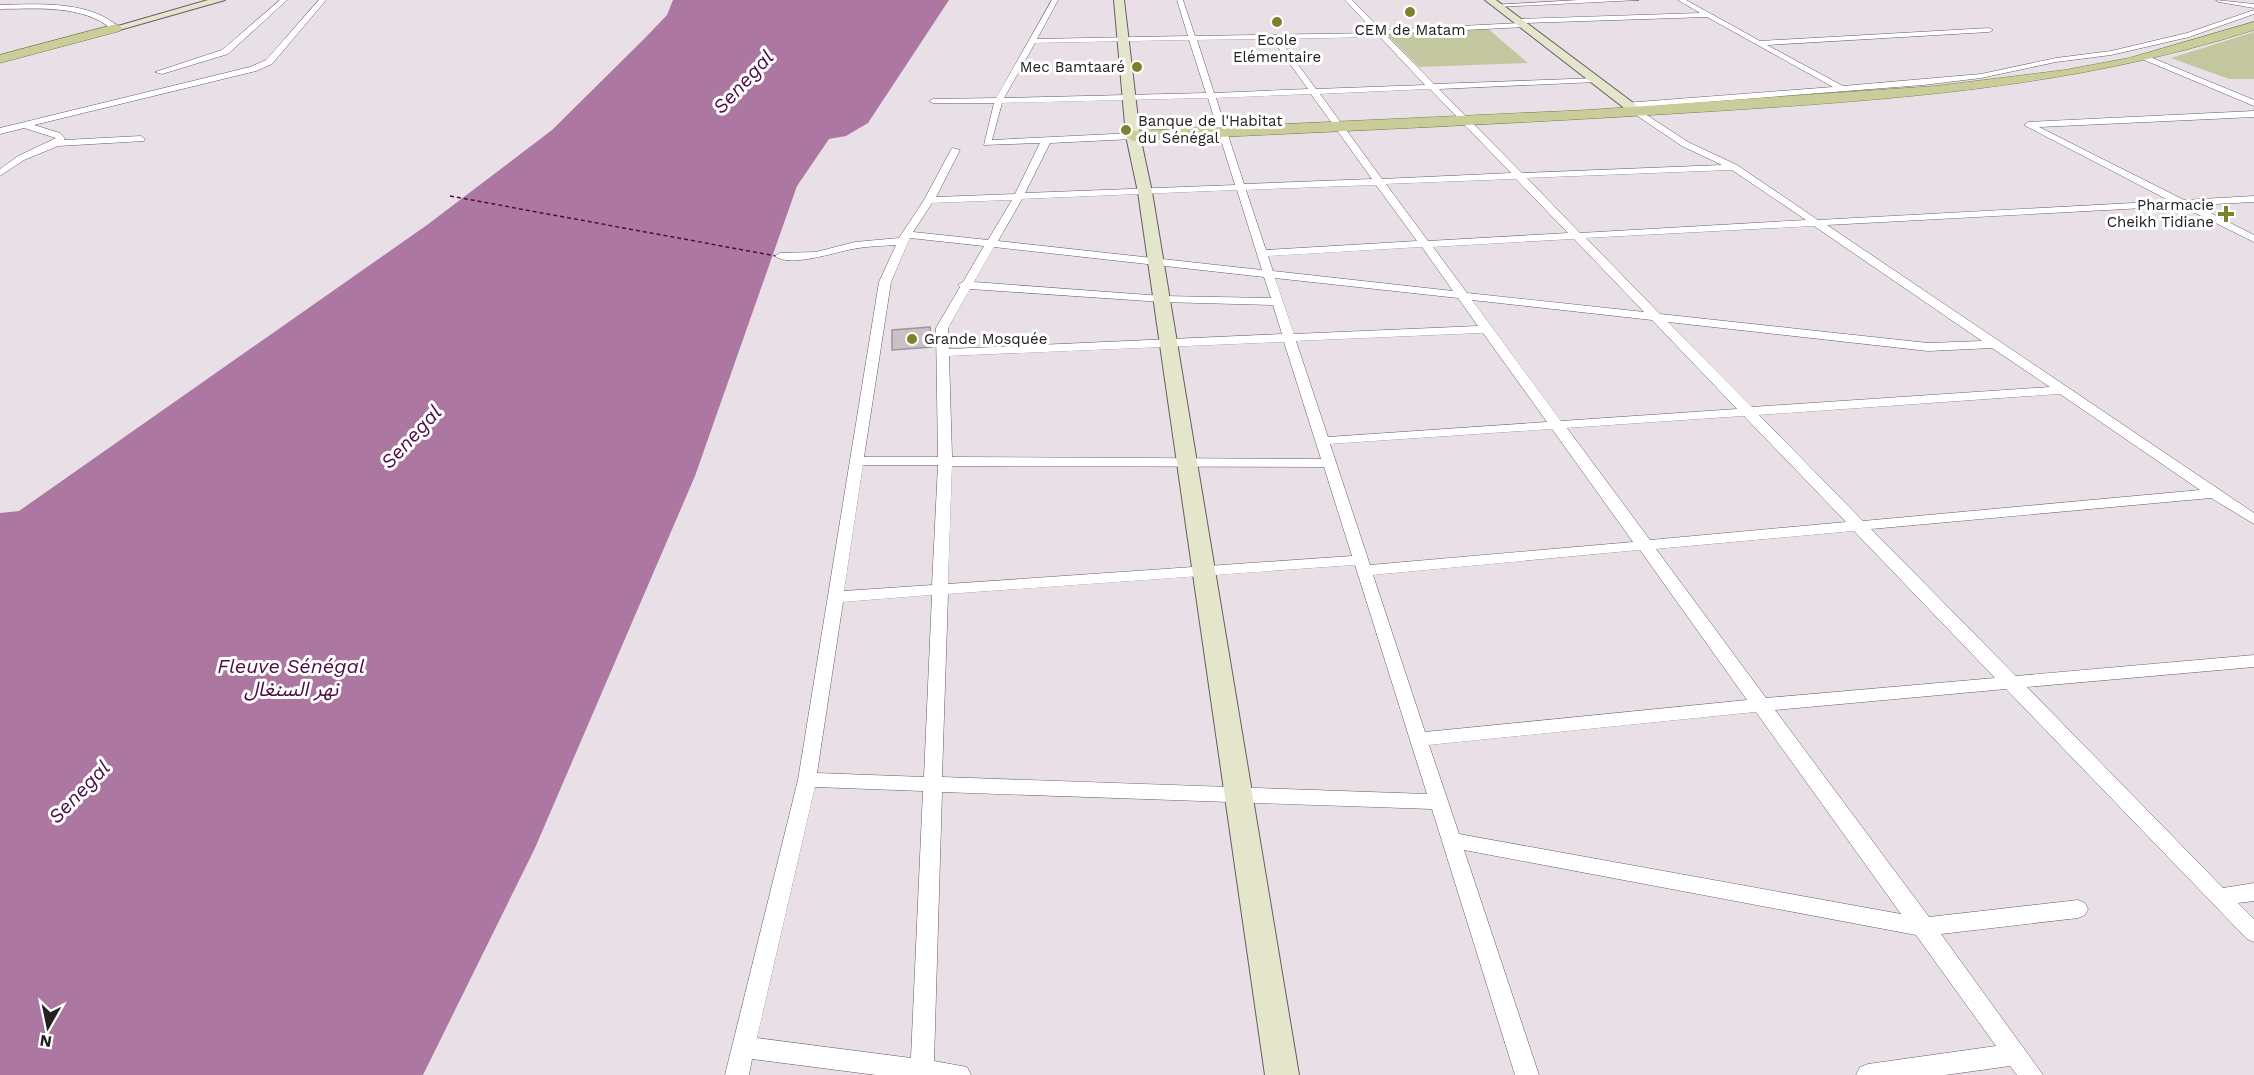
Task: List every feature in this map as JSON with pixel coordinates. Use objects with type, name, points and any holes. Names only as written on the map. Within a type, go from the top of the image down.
[{"type":"main road","points":[[0,59],[220,0]]},
{"type":"main road","points":[[1119,0],[1133,136],[1156,261],[1282,1075]]},
{"type":"main road","points":[[1494,2],[1632,108]]},
{"type":"main road","points":[[1133,136],[1464,120],[1939,90],[2039,77],[2145,57],[2202,44],[2254,26]]},
{"type":"street","points":[[214,79],[159,72],[225,52],[284,0]]},
{"type":"street","points":[[0,131],[253,69],[269,62],[323,0]]},
{"type":"street","points":[[1055,0],[999,100],[987,143],[1133,136]]},
{"type":"street","points":[[1180,0],[1527,1075]]},
{"type":"street","points":[[1348,0],[2254,933]]},
{"type":"street","points":[[1494,2],[1636,0]]},
{"type":"street","points":[[1681,0],[1842,89]]},
{"type":"street","points":[[2219,0],[2254,6]]},
{"type":"street","points":[[0,7],[89,12],[104,18],[116,28]]},
{"type":"street","points":[[1632,108],[1923,83],[2111,53],[2189,35],[2254,12]]},
{"type":"street","points":[[1030,41],[1380,34],[1522,23],[1709,15]]},
{"type":"street","points":[[1759,43],[1989,30]]},
{"type":"street","points":[[1274,37],[2031,1075]]},
{"type":"street","points":[[2145,57],[2254,103]]},
{"type":"street","points":[[933,101],[1129,99],[1596,80]]},
{"type":"street","points":[[1923,83],[1939,90]]},
{"type":"street","points":[[2225,91],[2244,90]]},
{"type":"street","points":[[1632,108],[1684,144],[1734,167],[2254,520]]},
{"type":"street","points":[[2254,114],[2028,125],[2254,239]]},
{"type":"street","points":[[25,125],[57,135],[61,138],[56,143]]},
{"type":"street","points":[[0,173],[21,158],[56,143],[141,139]]},
{"type":"street","points":[[922,1069],[945,461],[942,328],[964,285],[1018,197],[1046,141]]},
{"type":"street","points":[[737,1075],[807,780],[885,282],[904,238],[929,200],[955,150]]},
{"type":"street","points":[[929,200],[1734,167]]},
{"type":"street","points":[[1262,253],[2254,199]]},
{"type":"street","points":[[780,256],[816,255],[855,245],[904,238],[990,243],[1928,347],[1996,344]]},
{"type":"street","points":[[964,285],[1162,299],[1278,302]]},
{"type":"street","points":[[944,353],[1487,329]]},
{"type":"street","points":[[1322,441],[2063,390]]},
{"type":"street","points":[[856,461],[1329,463]]},
{"type":"street","points":[[834,597],[1204,570],[1363,566],[1645,546],[2215,494]]},
{"type":"street","points":[[1418,740],[1761,705],[2254,661]]},
{"type":"street","points":[[807,780],[1439,802]]},
{"type":"street","points":[[1451,840],[1924,927],[2078,909]]},
{"type":"street","points":[[2218,897],[2254,892]]},
{"type":"street","points":[[745,1047],[959,1075]]},
{"type":"street","points":[[1868,1075],[2016,1054]]},
{"type":"green space","points":[[1487,28],[1528,63],[1419,67],[1385,33]]},
{"type":"green space","points":[[2254,32],[2254,79],[2229,79],[2171,58]]},
{"type":"water","name":"Fleuve Sénégal نهر السنغال","points":[[673,0],[949,0],[868,123],[846,136],[829,139],[797,186],[695,476],[535,848],[423,1075],[0,1075],[0,513],[19,511],[427,225],[552,130],[667,15]]},
{"type":"building","name":"Grande Mosquée","points":[[930,327],[932,347],[892,350],[892,330]]},
{"type":"ferry route","points":[[450,196],[776,256]]},
{"type":"place","name":"CEM de Matam","points":[[1410,12]]},
{"type":"place","name":"Ecole Elémentaire","points":[[1277,22]]},
{"type":"place","name":"Mec Bamtaaré","points":[[1137,67]]},
{"type":"place","name":"Banque de l'Habitat du Sénégal","points":[[1126,130]]},
{"type":"place","name":"Pharmacie Cheikh Tidiane","points":[[2226,214]]},
{"type":"place","name":"Grande Mosquée","points":[[912,339]]},
{"type":"water label","name":"Senegal","points":[[743,82]]},
{"type":"water label","name":"Senegal","points":[[411,437]]},
{"type":"water label","name":"Senegal","points":[[79,792]]}]
